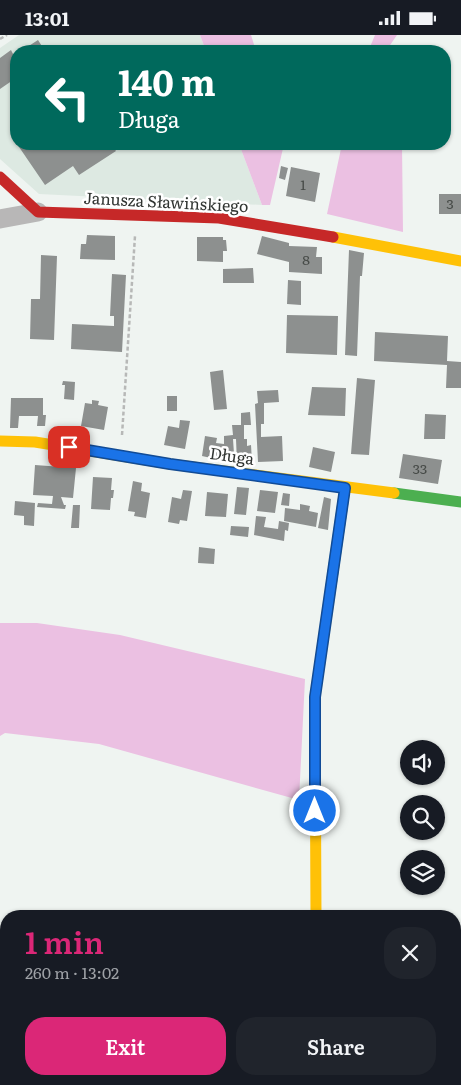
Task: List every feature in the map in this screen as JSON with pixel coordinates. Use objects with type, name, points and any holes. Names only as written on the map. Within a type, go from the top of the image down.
[{"type":"street","points":[[0,177],[38,212]]},
{"type":"street","points":[[0,219],[38,212]]},
{"type":"street","name":"Janusza Sławińskiego","points":[[38,212],[219,218],[461,261]]},
{"type":"street","name":"Długa","points":[[0,441],[35,442],[345,488],[461,502]]},
{"type":"street","points":[[316,910],[315,697],[345,488]]},
{"type":"path","points":[[0,39],[7,35]]},
{"type":"path","points":[[120,456],[135,235]]},
{"type":"shaded area","points":[[19,35],[200,35],[204,45],[10,45],[10,150],[241,150],[262,205],[39,194],[0,159],[0,48]]},
{"type":"shaded area","points":[[200,35],[251,35],[254,45],[204,45]]},
{"type":"shaded area","points":[[375,35],[397,35],[390,45],[371,45]]},
{"type":"shaded area","points":[[241,150],[283,150],[270,205],[262,205]]},
{"type":"shaded area","points":[[341,150],[402,150],[403,232],[327,214]]},
{"type":"shaded area","points":[[0,623],[37,623],[120,635],[305,679],[299,800],[99,744],[5,733],[0,736]]},
{"type":"building","points":[[38,40],[41,45],[30,45]]},
{"type":"building","points":[[10,51],[10,82],[0,89],[0,58]]},
{"type":"building","points":[[21,150],[116,151],[79,175],[73,166],[45,185]]},
{"type":"building","points":[[281,166],[288,168],[285,180],[279,178]]},
{"type":"building","points":[[291,167],[320,173],[315,202],[286,196]]},
{"type":"building","points":[[439,194],[461,194],[461,214],[439,214]]},
{"type":"building","points":[[87,235],[115,236],[115,260],[80,259],[81,244],[86,244]]},
{"type":"building","points":[[262,236],[289,243],[289,246],[317,247],[316,257],[322,257],[322,274],[289,272],[289,262],[257,254]]},
{"type":"building","points":[[197,237],[223,237],[223,240],[226,240],[227,251],[223,251],[223,262],[197,261]]},
{"type":"building","points":[[349,250],[364,253],[362,276],[360,276],[357,356],[345,355]]},
{"type":"building","points":[[41,255],[57,256],[54,340],[30,339],[31,299],[40,299]]},
{"type":"building","points":[[253,268],[254,283],[223,283],[223,269]]},
{"type":"building","points":[[112,274],[126,275],[122,352],[71,349],[72,324],[114,326],[114,316],[110,316]]},
{"type":"building","points":[[288,280],[301,281],[301,305],[287,304]]},
{"type":"building","points":[[287,315],[338,316],[337,355],[286,353]]},
{"type":"building","points":[[375,332],[448,336],[447,361],[461,362],[461,388],[446,388],[447,365],[374,361]]},
{"type":"building","points":[[223,370],[227,409],[214,410],[210,372]]},
{"type":"building","points":[[357,378],[375,380],[369,455],[351,454]]},
{"type":"building","points":[[63,381],[75,382],[74,400],[64,399],[65,385],[62,385]]},
{"type":"building","points":[[312,387],[346,388],[345,416],[308,415]]},
{"type":"building","points":[[278,390],[279,402],[264,403],[264,424],[261,424],[261,437],[282,436],[283,461],[258,462],[255,404],[258,403],[257,391]]},
{"type":"building","points":[[167,396],[177,396],[177,411],[167,411]]},
{"type":"building","points":[[11,398],[43,398],[43,415],[46,415],[45,426],[37,426],[38,416],[19,416],[18,428],[10,428]]},
{"type":"building","points":[[92,400],[99,401],[98,405],[108,407],[104,430],[81,426],[85,403],[92,404]]},
{"type":"building","points":[[250,412],[251,425],[244,425],[244,439],[247,439],[247,446],[251,445],[252,462],[237,463],[236,439],[233,439],[234,454],[221,455],[220,460],[202,456],[205,436],[217,438],[216,443],[224,444],[224,436],[233,435],[232,425],[241,425],[241,413]]},
{"type":"building","points":[[425,414],[446,415],[445,439],[424,439]]},
{"type":"building","points":[[180,420],[190,421],[185,449],[164,445],[168,426],[179,428]]},
{"type":"building","points":[[313,447],[335,452],[331,472],[309,467]]},
{"type":"building","points":[[403,454],[442,460],[438,484],[399,478]]},
{"type":"building","points":[[35,465],[76,468],[73,498],[61,497],[64,505],[66,505],[65,509],[37,507],[38,503],[52,504],[53,496],[33,495]]},
{"type":"building","points":[[93,477],[112,478],[111,490],[114,490],[110,510],[91,509]]},
{"type":"building","points":[[133,481],[142,483],[141,491],[150,493],[146,518],[134,516],[135,512],[128,511]]},
{"type":"building","points":[[237,487],[249,488],[246,515],[234,514]]},
{"type":"building","points":[[183,490],[192,491],[187,521],[180,520],[179,524],[168,522],[172,497],[181,499]]},
{"type":"building","points":[[260,490],[278,492],[275,513],[257,511]]},
{"type":"building","points":[[207,492],[228,494],[226,517],[205,516]]},
{"type":"building","points":[[283,493],[290,494],[289,506],[281,505]]},
{"type":"building","points":[[324,497],[331,499],[328,530],[318,528]]},
{"type":"building","points":[[15,501],[35,503],[34,526],[24,525],[24,516],[14,515]]},
{"type":"building","points":[[300,504],[310,506],[309,511],[318,513],[316,527],[284,521],[285,508],[300,510]]},
{"type":"building","points":[[73,505],[80,505],[79,528],[71,528]]},
{"type":"building","points":[[256,516],[266,517],[264,527],[278,529],[279,521],[289,523],[288,531],[285,530],[284,541],[254,535]]},
{"type":"building","points":[[231,526],[249,527],[248,537],[230,535]]},
{"type":"building","points":[[199,547],[215,549],[214,564],[198,563]]},
{"type":"traffic: fast","points":[[331,586],[345,488]]},
{"type":"traffic: fast","points":[[394,493],[461,502]]},
{"type":"traffic: slow","points":[[333,237],[461,261]]},
{"type":"traffic: slow","points":[[0,441],[35,442],[170,464],[394,493]]},
{"type":"traffic: slow","points":[[316,910],[315,697],[331,586]]},
{"type":"traffic: jam","points":[[0,177],[38,212],[219,218],[333,237]]},
{"type":"route","points":[[69,447],[170,464],[345,488],[315,697],[315,811]]}]
